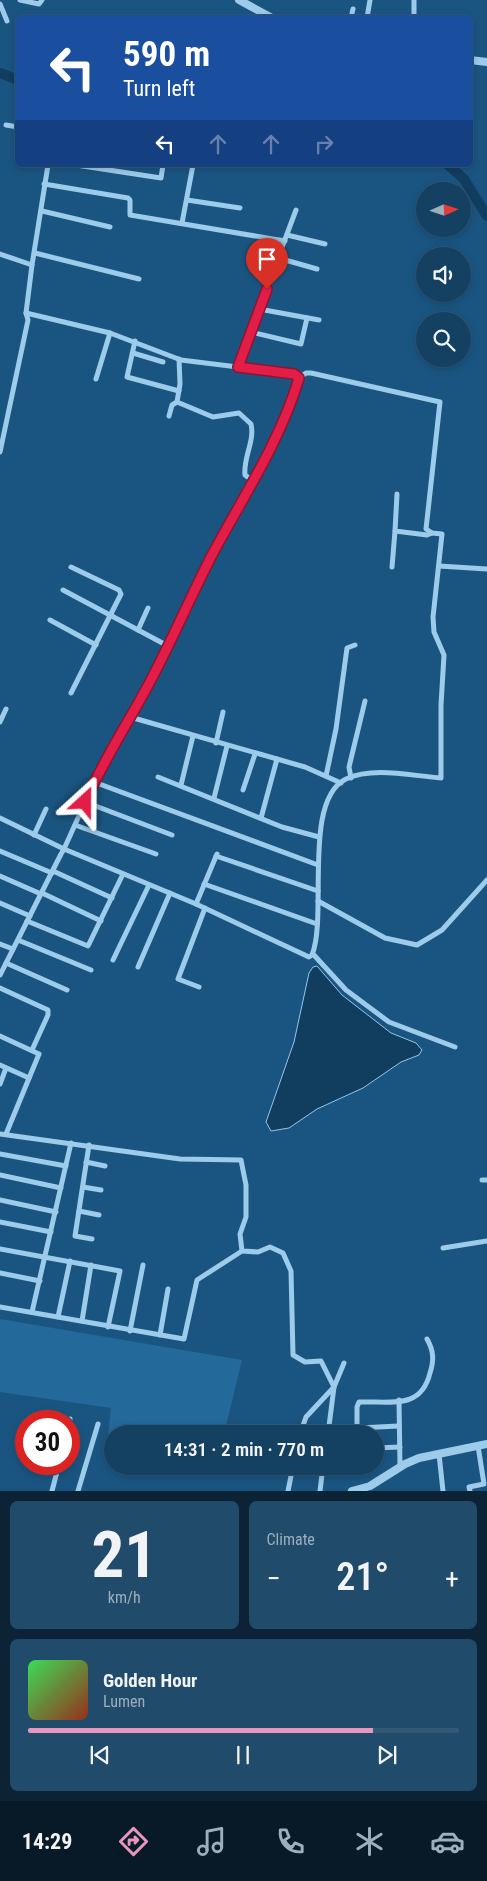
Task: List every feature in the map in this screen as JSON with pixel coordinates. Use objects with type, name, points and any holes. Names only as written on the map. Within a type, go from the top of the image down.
[{"type":"street","points":[[20,0],[39,4],[42,0]]},
{"type":"street","points":[[239,0],[266,15]]},
{"type":"street","points":[[368,15],[370,0]]},
{"type":"street","points":[[414,0],[414,15]]},
{"type":"street","points":[[0,4],[7,21]]},
{"type":"street","points":[[352,15],[354,9]]},
{"type":"street","points":[[473,60],[487,62]]},
{"type":"street","points":[[6,125],[15,126]]},
{"type":"street","points":[[0,451],[3,424],[28,320],[26,313],[32,265],[48,167]]},
{"type":"street","points":[[89,167],[161,178],[163,167]]},
{"type":"street","points":[[182,223],[192,167]]},
{"type":"street","points":[[44,184],[128,198],[130,200],[130,215],[325,244]]},
{"type":"street","points":[[187,200],[240,208]]},
{"type":"street","points":[[238,367],[296,210]]},
{"type":"street","points":[[42,211],[110,226]]},
{"type":"street","points":[[34,253],[139,279]]},
{"type":"street","points":[[0,254],[32,265]]},
{"type":"street","points":[[278,258],[317,268]]},
{"type":"street","points":[[259,309],[319,320]]},
{"type":"street","points":[[26,313],[110,333],[136,341],[179,360],[294,374],[299,378]]},
{"type":"street","points":[[251,332],[301,344],[307,318]]},
{"type":"street","points":[[96,379],[110,333]]},
{"type":"street","points":[[136,341],[127,377],[179,391]]},
{"type":"street","points":[[132,353],[163,362]]},
{"type":"street","points":[[169,416],[172,405],[177,402],[179,391],[179,360]]},
{"type":"street","points":[[0,975],[64,849],[94,782],[168,646],[212,556],[288,413],[299,378],[311,372],[440,402],[426,529],[432,533]]},
{"type":"street","points":[[177,402],[213,417],[242,414],[245,421],[252,427],[244,469],[245,475],[253,481]]},
{"type":"street","points":[[392,566],[397,494]]},
{"type":"street","points":[[311,955],[317,924],[318,837],[334,790],[341,783],[351,778],[374,773],[441,778],[441,704],[444,655],[434,632],[433,617],[442,534],[432,533],[427,535],[395,531]]},
{"type":"street","points":[[439,566],[487,569]]},
{"type":"street","points":[[71,567],[119,590],[120,598],[71,693]]},
{"type":"street","points":[[63,590],[168,646]]},
{"type":"street","points":[[138,630],[148,608]]},
{"type":"street","points":[[50,620],[96,645]]},
{"type":"street","points":[[326,776],[336,729],[347,648],[355,646]]},
{"type":"street","points":[[351,778],[349,767],[365,701]]},
{"type":"street","points":[[0,722],[6,709]]},
{"type":"street","points":[[216,743],[223,712]]},
{"type":"street","points":[[130,717],[277,759],[341,783]]},
{"type":"street","points":[[181,784],[193,736]]},
{"type":"street","points":[[214,798],[227,746]]},
{"type":"street","points":[[243,790],[255,754]]},
{"type":"street","points":[[261,818],[277,759]]},
{"type":"street","points":[[158,777],[181,784],[282,827],[318,837]]},
{"type":"street","points":[[94,782],[318,865]]},
{"type":"street","points":[[85,802],[172,834]]},
{"type":"street","points":[[34,834],[46,809]]},
{"type":"street","points":[[0,818],[64,849],[196,904],[311,955],[346,990],[389,1022],[455,1047]]},
{"type":"street","points":[[75,825],[156,854]]},
{"type":"street","points":[[0,851],[112,898]]},
{"type":"street","points":[[196,904],[216,855],[318,891]]},
{"type":"street","points":[[0,903],[29,919],[88,946],[124,874]]},
{"type":"street","points":[[0,876],[42,893],[101,921]]},
{"type":"street","points":[[318,901],[385,938],[417,945],[442,930],[487,880]]},
{"type":"street","points":[[113,960],[149,884]]},
{"type":"street","points":[[204,884],[317,924]]},
{"type":"street","points":[[138,967],[170,894]]},
{"type":"street","points":[[199,987],[178,979],[205,908]]},
{"type":"street","points":[[18,940],[91,970]]},
{"type":"street","points":[[0,944],[13,949]]},
{"type":"street","points":[[6,963],[67,990]]},
{"type":"street","points":[[0,988],[48,1010],[48,1015],[32,1050]]},
{"type":"street","points":[[0,1036],[39,1054],[6,1134]]},
{"type":"street","points":[[0,1065],[29,1078]]},
{"type":"street","points":[[0,1084],[6,1068]]},
{"type":"street","points":[[0,1134],[180,1159],[240,1160],[246,1185],[246,1217],[240,1234],[242,1251]]},
{"type":"street","points":[[32,1312],[46,1258],[70,1143]]},
{"type":"street","points":[[89,1145],[75,1236],[92,1239]]},
{"type":"street","points":[[0,1154],[66,1166]]},
{"type":"street","points":[[86,1162],[105,1166]]},
{"type":"street","points":[[0,1175],[61,1188]]},
{"type":"street","points":[[83,1187],[101,1190]]},
{"type":"street","points":[[0,1200],[56,1212]]},
{"type":"street","points":[[79,1211],[99,1215]]},
{"type":"street","points":[[0,1222],[51,1232]]},
{"type":"street","points":[[443,1248],[487,1241]]},
{"type":"street","points":[[0,1307],[184,1339],[197,1280],[242,1251],[258,1252],[270,1247],[283,1253],[291,1271],[293,1355],[304,1362],[321,1361],[334,1387]]},
{"type":"street","points":[[0,1249],[120,1271],[108,1327]]},
{"type":"street","points":[[58,1317],[70,1261]]},
{"type":"street","points":[[82,1321],[91,1265]]},
{"type":"street","points":[[130,1331],[144,1265]]},
{"type":"street","points":[[0,1272],[40,1281]]},
{"type":"street","points":[[160,1335],[168,1289]]},
{"type":"street","points":[[357,1425],[357,1406],[360,1402],[411,1400],[419,1396],[426,1386],[433,1360],[432,1349],[428,1339]]},
{"type":"street","points":[[329,1425],[334,1387],[344,1363]]},
{"type":"street","points":[[303,1425],[306,1416],[334,1387]]},
{"type":"street","points":[[399,1400],[400,1467]]},
{"type":"street","points":[[78,1491],[98,1424]]},
{"type":"street","points":[[384,1428],[399,1426]]},
{"type":"street","points":[[352,1491],[370,1488],[400,1467],[419,1458],[487,1444]]},
{"type":"street","points":[[470,1491],[469,1487],[484,1484],[478,1446]]},
{"type":"street","points":[[384,1448],[400,1447]]},
{"type":"street","points":[[439,1454],[443,1491]]},
{"type":"street","points":[[52,1491],[56,1475]]},
{"type":"street","points":[[288,1491],[291,1475]]},
{"type":"street","points":[[320,1491],[323,1475]]},
{"type":"shaded area","points":[[317,966],[342,995],[391,1033],[416,1043],[422,1050],[419,1055],[401,1062],[363,1088],[317,1109],[289,1128],[271,1131],[266,1122],[294,1042],[309,973],[313,967]]},
{"type":"shaded area","points":[[0,1319],[242,1360],[226,1425],[109,1425],[111,1408],[0,1392]]},
{"type":"waterway","points":[[0,73],[15,79]]},
{"type":"waterway","points":[[450,167],[464,179],[487,216]]},
{"type":"route","points":[[85,802],[96,776],[152,677],[212,556],[260,471],[288,413],[299,378],[294,374],[238,367],[267,289]]}]
